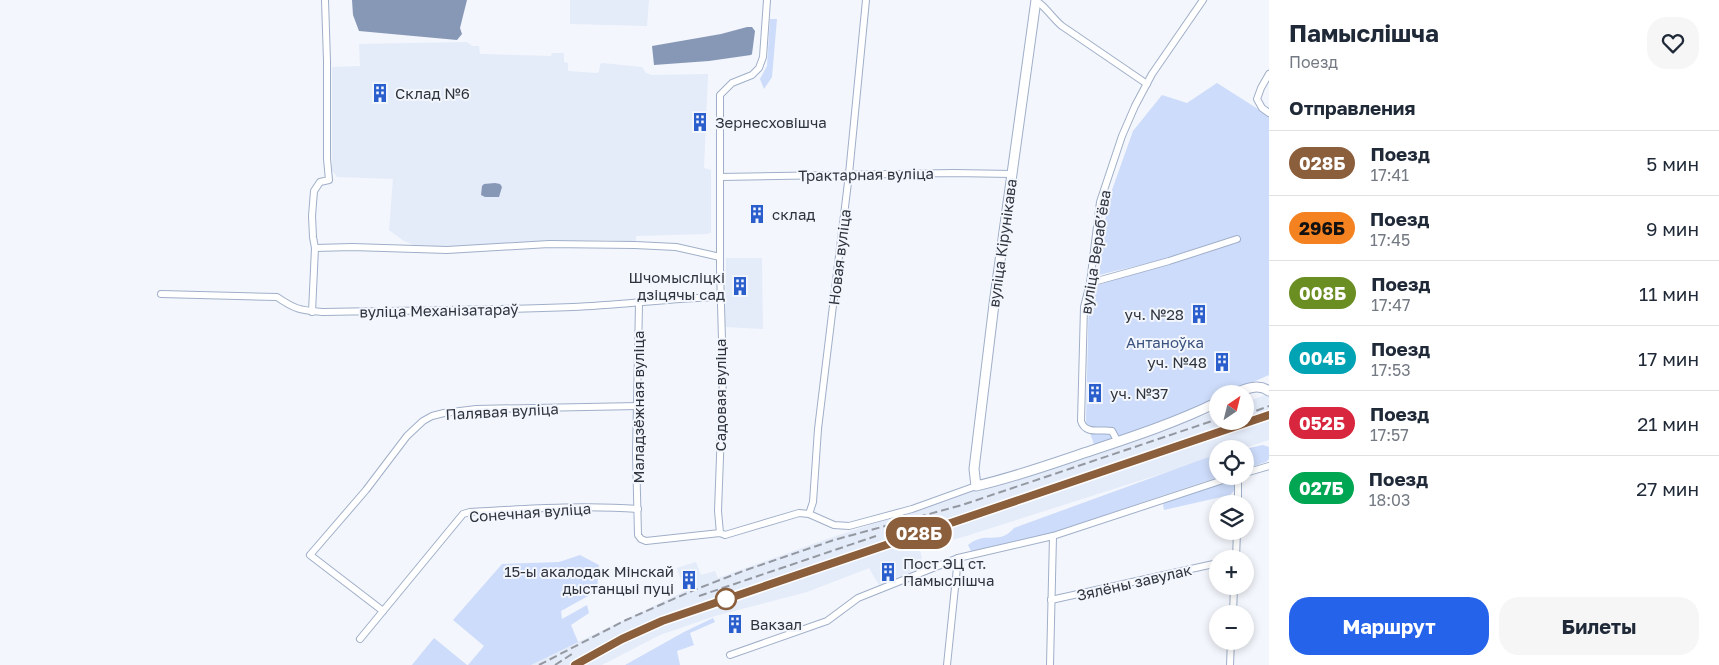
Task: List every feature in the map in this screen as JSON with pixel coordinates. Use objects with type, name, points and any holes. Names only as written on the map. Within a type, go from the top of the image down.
[{"type":"street","points":[[312,312],[315,248],[312,216],[314,191],[320,182],[328,180],[325,0]]},
{"type":"street","name":"Садовая вуліца","points":[[720,534],[718,511],[723,376],[720,258],[720,95],[732,83],[752,75],[759,68],[763,57],[767,0]]},
{"type":"street","name":"Новая вуліца","points":[[809,514],[813,502],[818,429],[849,174],[866,0]]},
{"type":"street","points":[[1035,0],[1042,3],[1051,17],[1062,26],[1146,84]]},
{"type":"street","name":"вуліца Кірунікава","points":[[976,486],[975,464],[994,304],[1035,0]]},
{"type":"street","name":"вуліца Верабʼёва","points":[[1118,442],[1112,431],[1088,430],[1081,421],[1083,322],[1100,202],[1122,136],[1146,84],[1203,0]]},
{"type":"street","points":[[1268,76],[1260,88],[1257,99],[1262,108],[1269,113]]},
{"type":"street","name":"Трактарная вуліца","points":[[720,177],[849,174],[1012,174]]},
{"type":"street","points":[[1090,283],[1169,261],[1237,239]]},
{"type":"street","points":[[315,248],[352,247],[447,250],[549,244],[635,245],[676,248],[720,258]]},
{"type":"street","name":"вуліца Механізатараў","points":[[162,294],[277,297],[293,308],[312,312],[564,307],[639,304],[690,298],[721,297]]},
{"type":"street","name":"Маладзёжная вуліца","points":[[639,304],[636,453],[638,535],[646,541],[720,534]]},
{"type":"street","points":[[1254,387],[1257,386],[1269,391]]},
{"type":"street","name":"Палявая вуліца","points":[[382,611],[310,555],[366,490],[407,436],[423,421],[444,413],[476,409],[638,406]]},
{"type":"street","points":[[720,534],[734,532],[799,513],[809,514],[834,525],[849,526],[912,509],[976,486],[1004,480],[1118,442],[1176,421],[1209,406]]},
{"type":"street","points":[[1254,470],[1269,466]]},
{"type":"street","points":[[730,655],[827,621],[858,598],[958,558],[1053,536],[1209,485]]},
{"type":"street","name":"Сонечная вуліца","points":[[360,640],[463,514],[470,512],[548,508],[603,507],[638,510]]},
{"type":"street","points":[[1050,665],[1053,536]]},
{"type":"street","points":[[947,665],[958,558]]},
{"type":"street","name":"Зялёны завулак","points":[[1051,600],[1209,565]]},
{"type":"street","points":[[1230,665],[1231,650]]},
{"type":"shaded area","points":[[352,0],[467,0],[460,28],[462,34],[457,40],[359,31],[353,15]]},
{"type":"shaded area","points":[[570,0],[649,0],[647,26],[570,24]]},
{"type":"shaded area","points":[[752,27],[755,31],[751,55],[709,61],[654,65],[652,46],[721,34]]},
{"type":"shaded area","points":[[467,42],[472,46],[479,46],[480,54],[551,56],[552,53],[564,53],[564,62],[568,63],[568,71],[596,73],[599,72],[602,63],[642,67],[646,73],[652,75],[708,74],[704,168],[711,170],[711,233],[636,236],[636,242],[607,240],[518,242],[445,248],[414,245],[404,241],[389,230],[393,179],[337,177],[332,170],[332,67],[360,66],[359,44]]},
{"type":"shaded area","points":[[484,184],[500,184],[502,187],[499,197],[485,197],[481,195]]},
{"type":"shaded area","points":[[726,258],[762,258],[763,329],[725,327]]},
{"type":"shaded area","points":[[1269,394],[1269,440],[1254,445],[1254,440],[1209,440],[1209,459],[963,537],[920,548],[923,567],[879,585],[869,568],[807,592],[715,616],[660,635],[602,665],[522,665],[571,625],[578,642],[685,591],[677,568],[696,562],[701,575],[715,571],[718,578],[830,538],[1209,414],[1209,430],[1254,430],[1254,399]]},
{"type":"green space","points":[[770,19],[777,19],[772,77],[764,89],[760,79],[767,66]]},
{"type":"green space","name":"Антаноўка","points":[[1217,83],[1269,116],[1269,375],[1246,385],[1209,385],[1209,402],[1179,416],[1095,447],[1086,422],[1089,288],[1235,242],[1099,275],[1107,204],[1133,131],[1162,95],[1187,103]]},
{"type":"green space","points":[[1263,445],[1269,447],[1269,459],[1266,462],[1254,466],[1254,447]]},
{"type":"green space","points":[[1209,457],[1209,480],[1028,540],[971,551],[968,545],[981,539],[1003,536],[1014,528]]},
{"type":"green space","points":[[1217,485],[1235,485],[1235,490],[1230,495],[1209,495],[1209,500],[1164,510],[1163,504]]},
{"type":"green space","points":[[580,555],[599,565],[597,591],[561,611],[562,619],[587,605],[589,613],[571,625],[578,642],[531,665],[468,665],[484,646],[453,620],[502,564],[559,562]]},
{"type":"green space","points":[[713,618],[715,622],[690,633],[694,645],[677,651],[680,665],[625,665],[684,632]]},
{"type":"green space","points":[[434,638],[467,665],[412,665]]},
{"type":"railway","points":[[1254,412],[1269,406]]},
{"type":"railway","points":[[575,665],[622,639],[662,621],[1269,415]]},
{"type":"railway","points":[[539,665],[626,620],[694,590],[746,570],[834,540],[962,505],[1209,422]]},
{"type":"railway","points":[[699,596],[876,536]]},
{"type":"railway","points":[[555,665],[572,654]]},
{"type":"train","name":"028Б","points":[[575,665],[608,646],[662,621],[1269,415]]},
{"type":"place","name":"Склад №6","points":[[380,93]]},
{"type":"place","name":"Зернесховішча","points":[[700,122]]},
{"type":"place","name":"склад","points":[[757,214]]},
{"type":"place","name":"Шчомысліцкі дзіцячы сад","points":[[740,286]]},
{"type":"place","name":"уч. №28","points":[[1199,314]]},
{"type":"place","name":"уч. №48","points":[[1222,362]]},
{"type":"place","name":"уч. №37","points":[[1095,393]]},
{"type":"place","name":"Пост ЭЦ ст. Памыслішча","points":[[888,572]]},
{"type":"place","name":"15-ы акалодак Мінскай дыстанцыі пуці","points":[[689,580]]},
{"type":"place","name":"Вакзал","points":[[735,624]]}]
